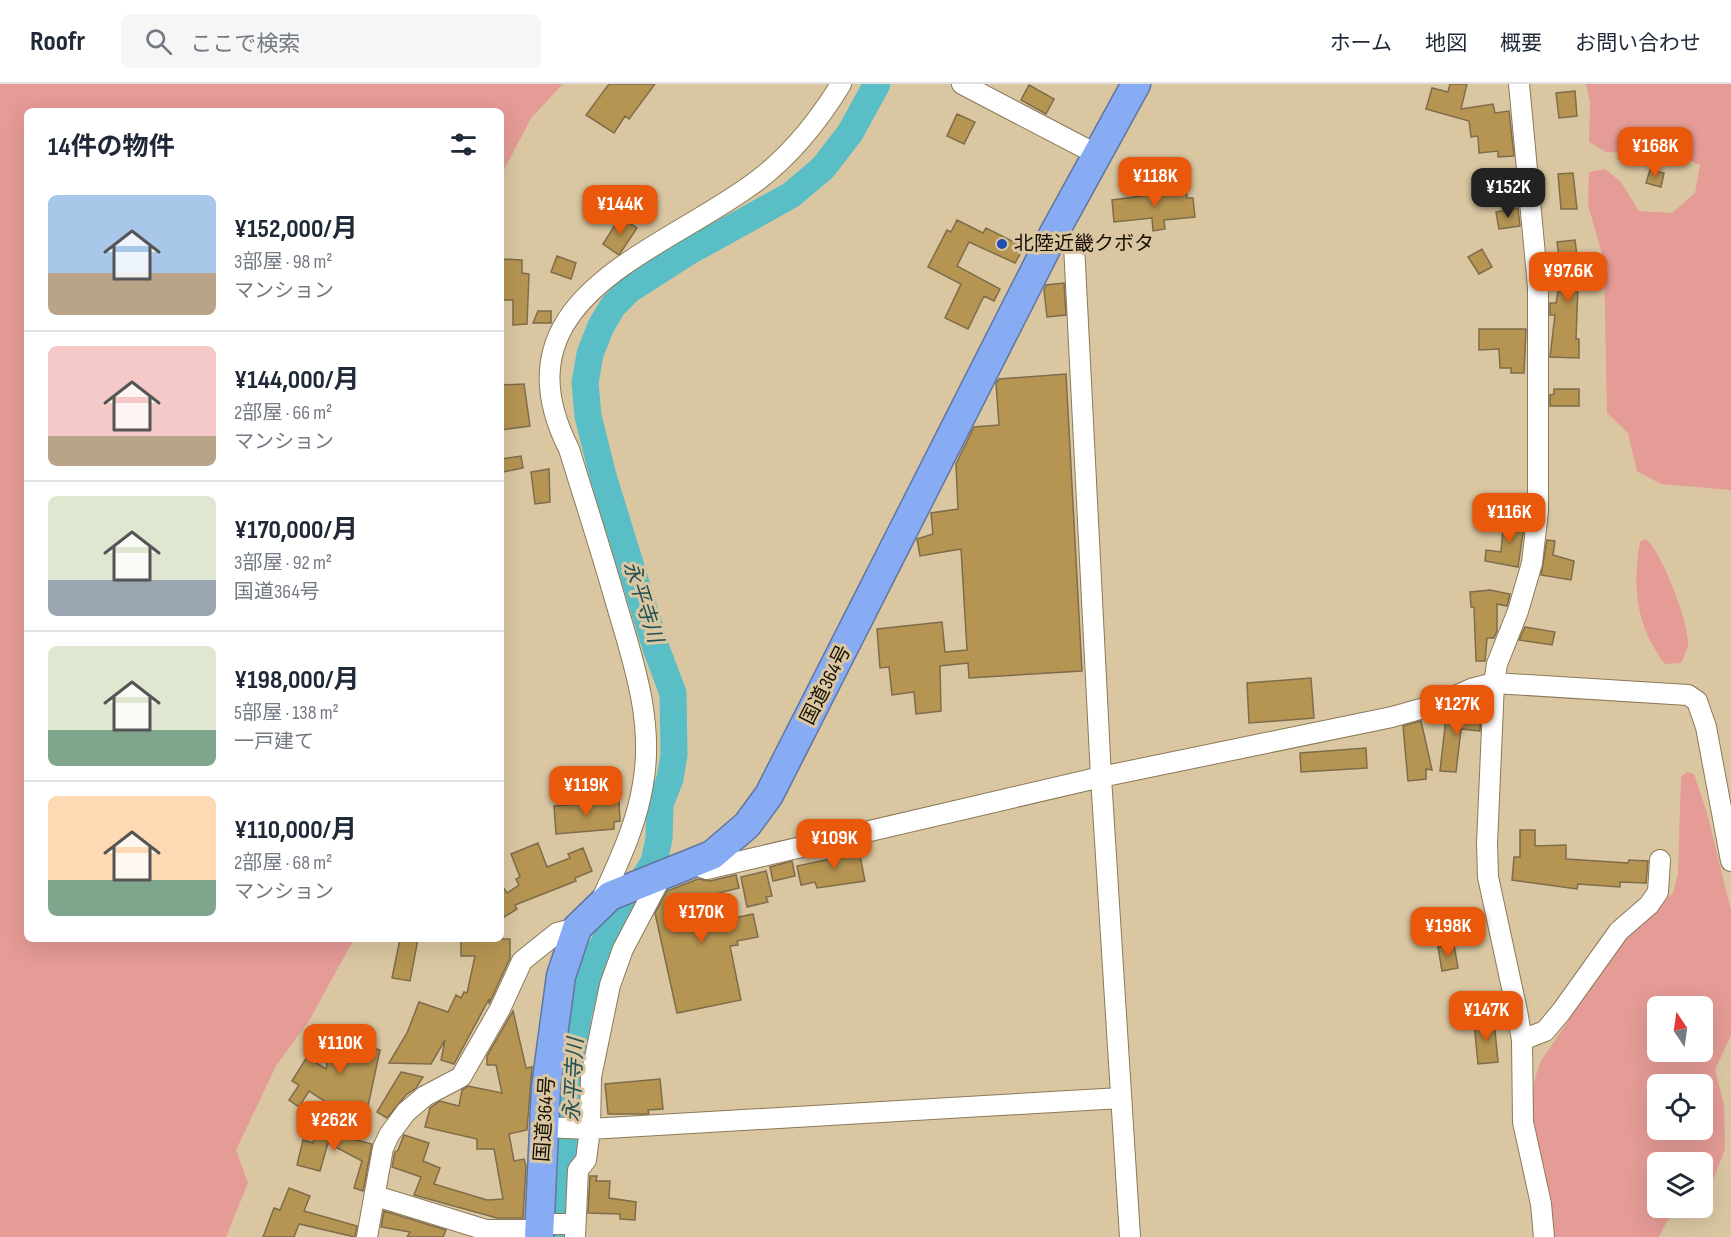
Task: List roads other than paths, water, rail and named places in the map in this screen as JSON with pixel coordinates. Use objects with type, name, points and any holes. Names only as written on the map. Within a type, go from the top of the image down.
[{"type":"highway","name":"国道364号","points":[[541,1229],[547,1127],[546,1087],[561,976],[577,928],[605,899],[694,864],[731,840],[769,795],[1053,235],[1136,84]]},
{"type":"street","points":[[605,899],[632,834],[644,782],[644,710],[614,596],[551,395],[549,365],[555,342],[588,295],[615,270],[675,230],[725,203],[759,179],[815,124],[841,84]]},
{"type":"street","points":[[962,84],[1096,154]]},
{"type":"street","points":[[1520,84],[1538,287],[1538,511],[1532,563],[1518,611],[1497,664],[1494,683],[1486,844],[1488,876],[1522,1040],[1523,1122],[1541,1204],[1544,1237]]},
{"type":"street","points":[[1053,235],[1074,245],[1101,777],[1130,1237]]},
{"type":"street","points":[[694,864],[707,869],[1101,777],[1392,717],[1438,704],[1471,689],[1494,683],[1688,695],[1697,701],[1706,727],[1731,861]]},
{"type":"street","points":[[1522,1040],[1545,1031],[1619,931],[1648,905],[1658,892],[1660,860]]},
{"type":"street","points":[[376,1196],[477,1228],[574,1228],[579,1170],[586,1160],[586,1129],[591,1077],[610,985],[623,949],[659,876]]},
{"type":"street","points":[[367,1237],[383,1148],[389,1134],[406,1112],[424,1096],[461,1077],[500,1009],[522,962],[557,933],[577,928]]},
{"type":"street","points":[[547,1127],[586,1129],[1121,1098]]},
{"type":"waterway","name":"永平寺川","points":[[559,1237],[571,1161],[572,1069],[578,1016],[592,962],[654,862],[659,839],[660,804],[670,779],[674,755],[673,693],[656,648],[603,476],[588,416],[585,383],[590,354],[601,326],[613,306],[629,290],[690,251],[791,195],[823,168],[850,133],[877,84]]},
{"type":"place","name":"北陸近畿クボタ","points":[[1002,244]]}]
